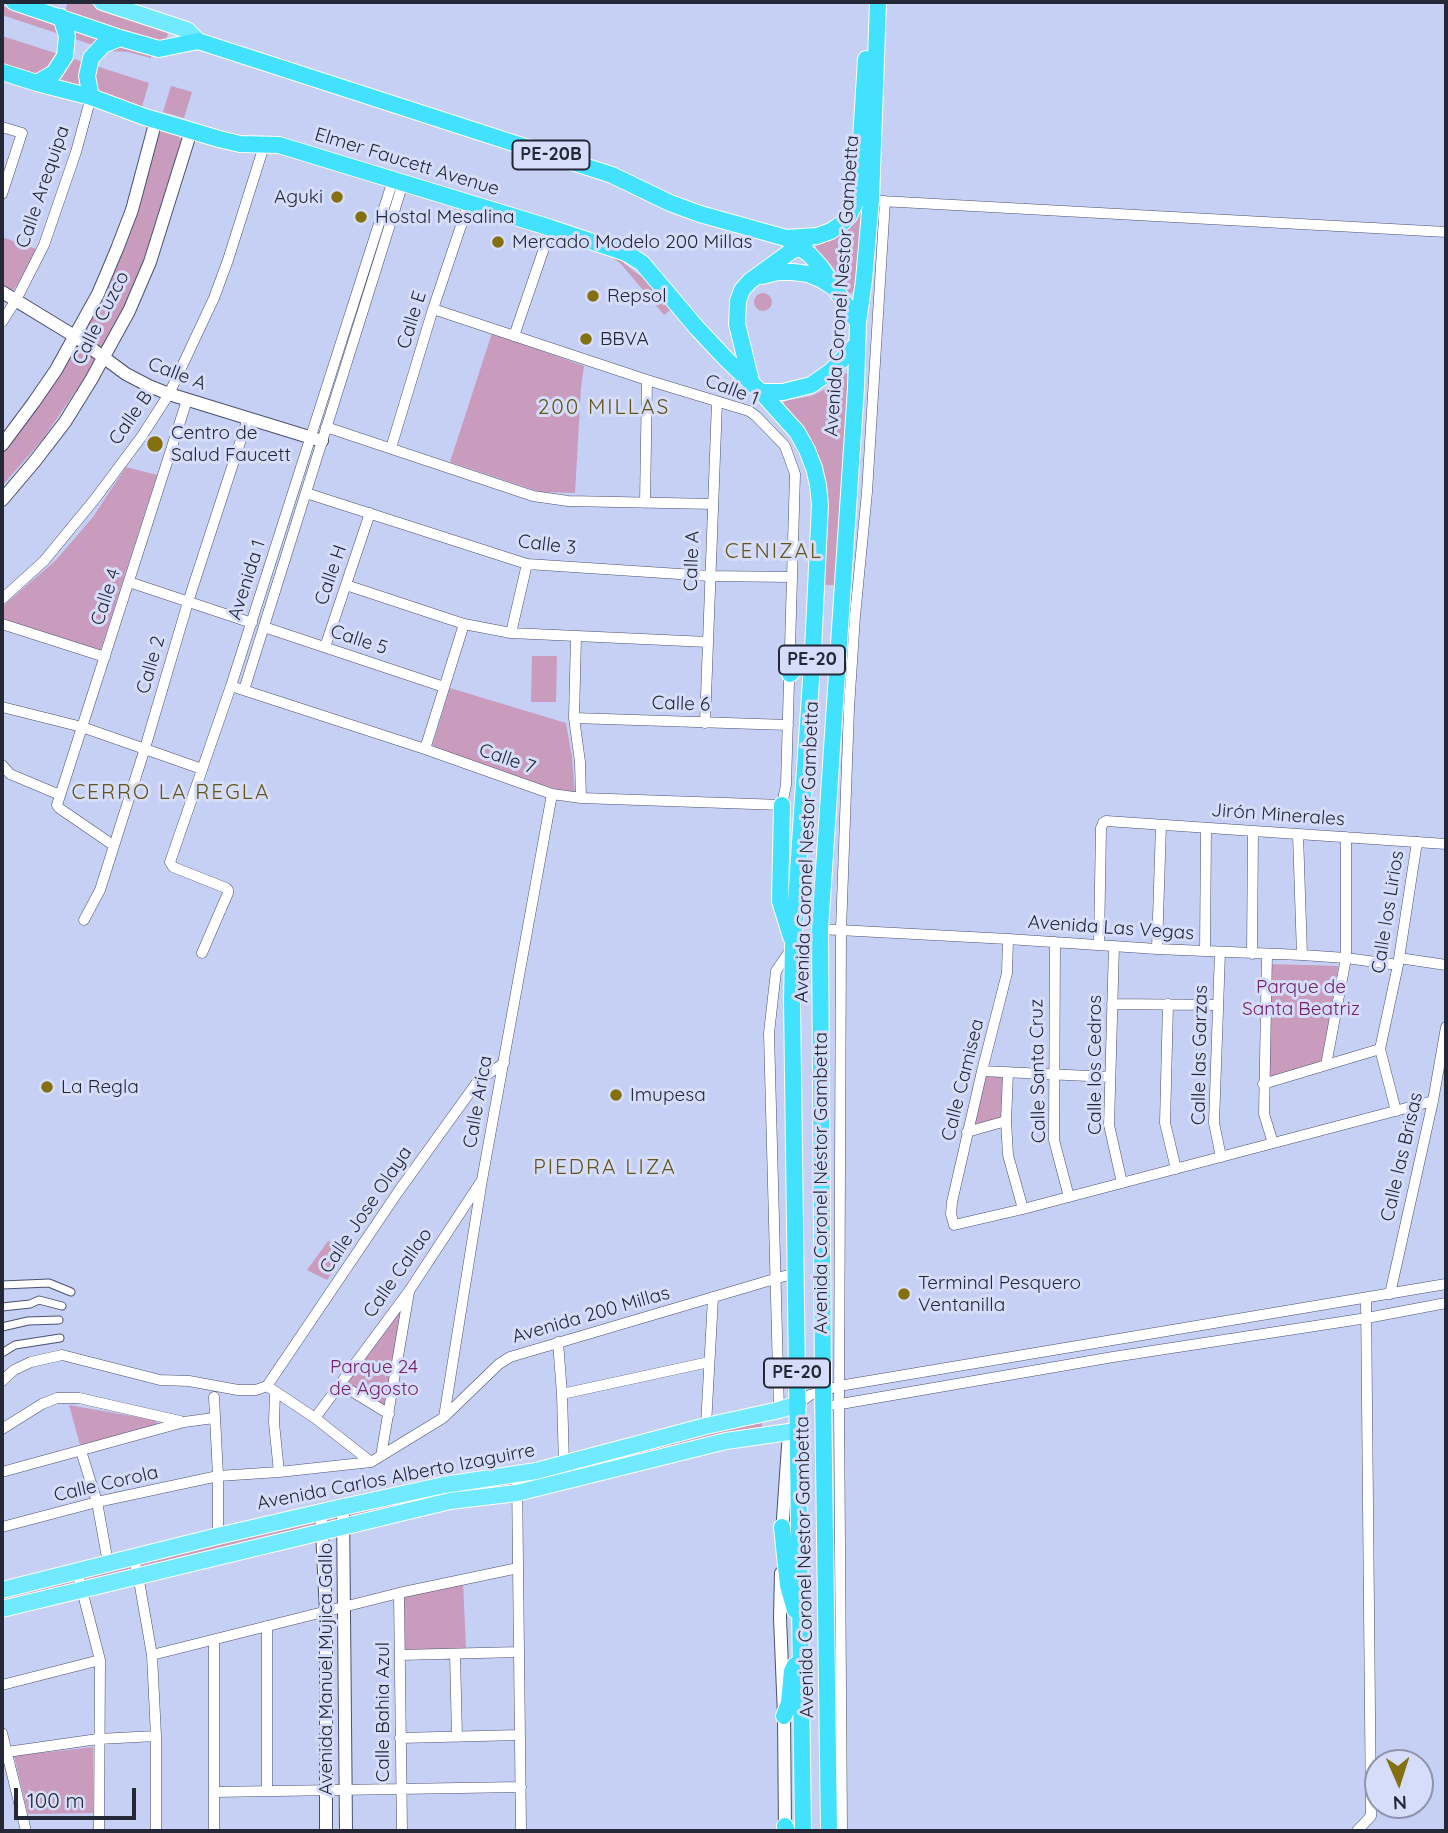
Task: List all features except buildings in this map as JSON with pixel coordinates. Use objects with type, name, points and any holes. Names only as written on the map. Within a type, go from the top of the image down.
[{"type":"highway","name":"PE-20B","points":[[14,2],[159,49],[198,41],[612,175],[670,203],[793,243]]},
{"type":"highway","name":"Avenida Coronel Nestor Gambetta","points":[[793,243],[831,231],[849,216],[855,204],[869,2]]},
{"type":"highway","name":"Avenida Coronel Nestor Gambetta","points":[[829,1831],[831,1388],[820,929],[858,323],[878,200],[878,2]]},
{"type":"highway","points":[[37,83],[54,72],[65,56],[67,36],[61,17]]},
{"type":"highway","points":[[90,97],[87,76],[91,58],[103,45],[120,38]]},
{"type":"highway","name":"Elmer Faucett Avenue","points":[[2,72],[240,144],[279,145],[618,250],[642,263],[697,328],[756,387]]},
{"type":"highway","points":[[750,281],[790,252],[793,243],[810,254],[820,266],[858,323]]},
{"type":"highway","points":[[750,281],[771,273],[793,272],[808,274],[835,288]]},
{"type":"highway","name":"PE-20","points":[[750,281],[742,290],[738,301],[737,324],[756,387]]},
{"type":"highway","points":[[756,387],[783,392],[811,385],[831,371],[857,344]]},
{"type":"highway","name":"Avenida Coronel Nestor Gambetta","points":[[756,387],[797,432],[807,450],[818,485],[820,523],[793,946],[792,1014],[803,1831]]},
{"type":"highway","points":[[790,674],[813,650]]},
{"type":"highway","points":[[782,805],[780,901],[793,946]]},
{"type":"highway","points":[[789,1433],[797,1404]]},
{"type":"highway","points":[[782,1527],[788,1585],[801,1631]]},
{"type":"highway","points":[[784,1716],[789,1703],[792,1671],[802,1650]]},
{"type":"main road","points":[[102,2],[187,30],[198,41]]},
{"type":"main road","name":"Avenida Carlos Alberto Izaguirre","points":[[2,1590],[343,1507],[444,1485],[517,1475],[797,1404]]},
{"type":"main road","name":"Avenida Carlos Alberto Izaguirre","points":[[2,1609],[450,1501],[517,1493],[726,1441],[789,1433]]},
{"type":"street","name":"Calle Arequipa","points":[[2,322],[44,245],[76,152],[90,97]]},
{"type":"street","name":"Calle Cuzco","points":[[2,445],[76,337],[98,294],[132,210],[156,120]]},
{"type":"street","points":[[2,127],[22,133],[2,194]]},
{"type":"street","name":"Calle Cuzco","points":[[2,500],[65,422],[129,311],[150,262],[191,131]]},
{"type":"street","name":"Calle B","points":[[2,599],[44,561],[95,499],[142,436],[169,394],[214,298],[264,146]]},
{"type":"street","name":"Avenida 1","points":[[244,690],[306,493],[316,440],[326,427],[398,182]]},
{"type":"street","name":"Avenida 1","points":[[202,953],[228,890],[173,867],[170,862],[316,440],[398,182]]},
{"type":"street","points":[[878,200],[1446,232]]},
{"type":"street","name":"Avenida Coronel Néstor Gambetta","points":[[831,1388],[841,930],[849,708],[867,492],[878,200]]},
{"type":"street","name":"Calle E","points":[[391,448],[469,202]]},
{"type":"street","points":[[514,336],[551,228]]},
{"type":"street","name":"Calle A","points":[[2,292],[76,337],[126,374],[169,394],[316,440]]},
{"type":"street","name":"Calle 1","points":[[433,309],[749,411],[785,446],[795,474],[786,785],[782,805]]},
{"type":"street","points":[[645,503],[647,380]]},
{"type":"street","name":"Calle 4","points":[[59,800],[187,400]]},
{"type":"street","name":"Calle A","points":[[705,723],[717,402]]},
{"type":"street","name":"Calle 2","points":[[84,920],[100,890],[188,602],[248,418]]},
{"type":"street","points":[[326,427],[533,496],[568,501],[713,504]]},
{"type":"street","name":"Calle 3","points":[[306,493],[527,564],[710,576],[792,577]]},
{"type":"street","name":"Calle H","points":[[325,647],[370,513]]},
{"type":"street","points":[[511,633],[527,564]]},
{"type":"street","points":[[129,582],[251,622]]},
{"type":"street","points":[[346,584],[464,624],[511,633],[708,642]]},
{"type":"street","points":[[2,624],[105,657]]},
{"type":"street","points":[[425,749],[464,624]]},
{"type":"street","name":"Calle 5","points":[[264,626],[444,687]]},
{"type":"street","points":[[576,637],[574,718],[581,798]]},
{"type":"street","name":"Calle 7","points":[[231,686],[425,749],[552,794],[581,798],[782,805]]},
{"type":"street","points":[[2,707],[82,727],[202,769]]},
{"type":"street","name":"Calle 6","points":[[574,718],[788,725]]},
{"type":"street","points":[[2,765],[10,774],[59,800],[59,808],[113,845]]},
{"type":"street","name":"Calle Arica","points":[[443,1418],[482,1180],[552,794]]},
{"type":"street","name":"Jirón Minerales","points":[[1099,944],[1101,828],[1102,823],[1107,821],[1446,844]]},
{"type":"street","points":[[1157,949],[1161,825]]},
{"type":"street","points":[[1205,951],[1206,828]]},
{"type":"street","points":[[1252,954],[1254,831]]},
{"type":"street","points":[[1298,834],[1302,955]]},
{"type":"street","points":[[1326,1065],[1346,958],[1346,837]]},
{"type":"street","name":"Calle los Lirios","points":[[1396,1111],[1380,1049],[1399,961],[1418,842]]},
{"type":"street","name":"Avenida Las Vegas","points":[[820,929],[1446,965]]},
{"type":"street","name":"Calle Camisea","points":[[1008,939],[1007,973],[967,1132],[952,1202],[952,1222],[958,1225],[1023,1209]]},
{"type":"street","name":"Calle Santa Cruz","points":[[1055,942],[1054,1140],[1069,1197]]},
{"type":"street","points":[[779,1410],[769,1033],[776,971],[793,946]]},
{"type":"street","name":"Calle los Cedros","points":[[1114,946],[1109,1125],[1122,1183]]},
{"type":"street","name":"Calle las Garzas","points":[[1220,952],[1214,1123],[1222,1157]]},
{"type":"street","points":[[1266,954],[1264,1114],[1273,1143]]},
{"type":"street","points":[[1112,1004],[1218,1005]]},
{"type":"street","points":[[1168,1004],[1165,1123],[1176,1169]]},
{"type":"street","name":"Calle las Brisas","points":[[1390,1294],[1433,1101],[1446,1027]]},
{"type":"street","points":[[1263,1084],[1380,1049]]},
{"type":"street","name":"Calle Jose Olaya","points":[[271,1389],[398,1192],[478,1081],[504,1063]]},
{"type":"street","points":[[982,1071],[1110,1077]]},
{"type":"street","points":[[1008,1073],[1008,1155],[1023,1209],[1433,1101]]},
{"type":"street","points":[[478,1081],[492,1084],[498,1091]]},
{"type":"street","points":[[967,1132],[1006,1121]]},
{"type":"street","name":"Calle Callao","points":[[315,1418],[409,1291],[482,1180]]},
{"type":"street","points":[[465,1206],[477,1210]]},
{"type":"street","name":"Avenida 200 Millas","points":[[218,1476],[371,1462],[443,1418],[499,1364],[520,1353],[795,1273]]},
{"type":"street","points":[[2,1285],[49,1283],[71,1292]]},
{"type":"street","points":[[797,1404],[810,1395],[831,1388],[1446,1284]]},
{"type":"street","points":[[381,1456],[409,1291]]},
{"type":"street","points":[[706,1426],[713,1297]]},
{"type":"street","points":[[1357,1831],[1371,1816],[1366,1298]]},
{"type":"street","points":[[2,1307],[30,1304],[39,1300],[62,1306]]},
{"type":"street","points":[[842,1831],[831,1405],[1446,1303]]},
{"type":"street","points":[[2,1327],[29,1321],[59,1320]]},
{"type":"street","points":[[2,1353],[15,1345],[60,1338]]},
{"type":"street","points":[[558,1342],[564,1464]]},
{"type":"street","points":[[2,1381],[14,1370],[31,1362],[62,1355],[160,1380],[189,1381],[238,1390],[271,1389],[315,1418],[371,1462]]},
{"type":"street","points":[[562,1394],[709,1362]]},
{"type":"street","points":[[955,1366],[958,1384]]},
{"type":"street","points":[[340,1384],[389,1414]]},
{"type":"street","points":[[271,1389],[279,1472]]},
{"type":"street","points":[[214,1397],[218,1536]]},
{"type":"street","points":[[2,1429],[42,1404],[57,1398],[79,1398],[184,1422]]},
{"type":"street","points":[[2,1472],[184,1422],[214,1418]]},
{"type":"street","points":[[785,1829],[780,1618],[782,1527],[789,1433]]},
{"type":"street","points":[[80,1451],[97,1503],[108,1563]]},
{"type":"street","points":[[517,1475],[521,1831]]},
{"type":"street","name":"Calle Corola","points":[[2,1527],[218,1476]]},
{"type":"street","name":"Avenida Manuel Mujica Gallo","points":[[343,1507],[346,1831]]},
{"type":"street","name":"Avenida Manuel Mujica Gallo","points":[[321,1512],[326,1611],[326,1831]]},
{"type":"street","points":[[133,1557],[152,1655],[156,1737],[156,1831]]},
{"type":"street","points":[[152,1655],[399,1593],[518,1568]]},
{"type":"street","points":[[78,1571],[100,1660],[99,1831]]},
{"type":"street","name":"Calle Bahia Azul","points":[[399,1593],[401,1831]]},
{"type":"street","points":[[267,1626],[267,1791]]},
{"type":"street","points":[[214,1640],[214,1831]]},
{"type":"street","points":[[400,1655],[519,1652]]},
{"type":"street","points":[[455,1654],[457,1737]]},
{"type":"street","points":[[2,1685],[100,1660]]},
{"type":"street","points":[[2,1732],[26,1831]]},
{"type":"street","points":[[400,1738],[520,1735]]},
{"type":"street","points":[[7,1752],[98,1739],[156,1737]]},
{"type":"street","points":[[214,1791],[520,1787]]},
{"type":"green space","points":[[68,2],[83,2],[170,28],[165,43],[65,11]]},
{"type":"green space","points":[[2,6],[152,54],[151,58],[111,51],[2,15]]},
{"type":"green space","points":[[2,36],[149,83],[140,113],[2,69]]},
{"type":"green space","points":[[171,86],[192,92],[184,118],[163,112]]},
{"type":"green space","points":[[166,130],[178,133],[181,140],[152,244],[129,299],[102,347],[98,346],[86,339],[84,331],[125,247],[159,134]]},
{"type":"green space","points":[[862,195],[855,291],[849,294],[833,267],[816,246],[835,238]]},
{"type":"green space","points":[[2,237],[36,249],[26,272],[12,292],[2,287]]},
{"type":"green space","points":[[578,243],[615,256],[649,281],[672,309],[664,315],[621,264],[612,257]]},
{"type":"green space","points":[[763,293],[771,298],[772,302],[767,310],[763,311],[755,306],[754,302],[759,294]]},
{"type":"green space","points":[[492,333],[584,366],[575,493],[540,492],[450,462]]},
{"type":"green space","points":[[77,348],[85,349],[94,355],[96,361],[43,439],[2,486],[2,452],[25,424]]},
{"type":"green space","points":[[841,374],[850,376],[850,381],[835,585],[824,585],[827,499],[823,466],[810,437],[785,408],[784,402],[822,391]]},
{"type":"green space","points":[[126,467],[157,475],[100,652],[2,620],[2,607],[56,560],[93,517]]},
{"type":"green space","points":[[532,656],[557,656],[556,702],[531,702]]},
{"type":"green space","points":[[450,688],[566,723],[575,795],[431,750]]},
{"type":"green space","name":"Parque de Santa Beatriz","points":[[1270,964],[1338,968],[1322,1063],[1270,1079],[1268,1076]]},
{"type":"green space","points":[[988,1075],[1004,1078],[1003,1121],[974,1126],[985,1078]]},
{"type":"green space","points":[[328,1241],[347,1250],[327,1280],[307,1270]]},
{"type":"green space","name":"Parque 24 de Agosto","points":[[401,1312],[403,1314],[387,1408],[349,1385],[348,1380]]},
{"type":"green space","points":[[69,1405],[154,1420],[159,1424],[80,1445]]},
{"type":"green space","points":[[762,1423],[762,1431],[2,1604],[2,1596],[234,1538]]},
{"type":"green space","points":[[463,1581],[466,1649],[402,1650],[402,1596]]},
{"type":"green space","points":[[93,1747],[93,1813],[28,1814],[14,1756]]},
{"type":"place","name":"Aguki","points":[[337,197]]},
{"type":"place","name":"Hostal Mesalina","points":[[361,217]]},
{"type":"place","name":"Mercado Modelo 200 Millas","points":[[498,242]]},
{"type":"place","name":"Repsol","points":[[593,296]]},
{"type":"place","name":"BBVA","points":[[586,339]]},
{"type":"place","name":"Centro de Salud Faucett","points":[[155,444]]},
{"type":"place","name":"La Regla","points":[[47,1087]]},
{"type":"place","name":"Imupesa","points":[[616,1095]]},
{"type":"place","name":"Terminal Pesquero Ventanilla","points":[[904,1294]]},
{"type":"district","name":"200 MILLAS","points":[[604,408]]},
{"type":"district","name":"CENIZAL","points":[[774,552]]},
{"type":"district","name":"CERRO LA REGLA","points":[[171,793]]},
{"type":"district","name":"PIEDRA LIZA","points":[[605,1168]]}]
